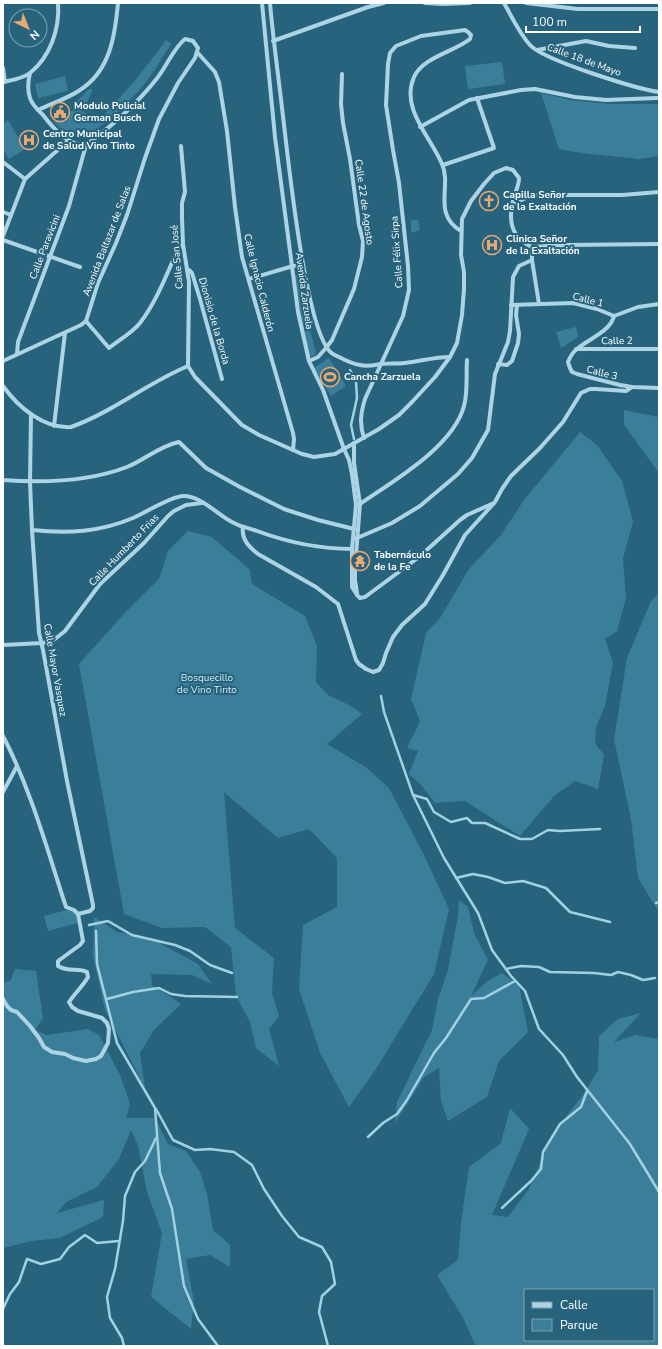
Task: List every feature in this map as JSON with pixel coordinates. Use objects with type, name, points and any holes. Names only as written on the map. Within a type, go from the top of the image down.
[{"type":"street","points":[[3,68],[4,82],[17,79],[30,73],[41,60],[50,46],[57,26],[58,3]]},
{"type":"street","points":[[38,110],[81,90],[92,80],[103,66],[110,53],[114,39],[118,3]]},
{"type":"street","name":"Avenida Zarzuela","points":[[262,3],[275,137],[298,312],[309,361],[323,390],[351,467],[358,505],[354,530],[355,538],[352,549],[352,587],[357,596]]},
{"type":"street","name":"Avenida Zarzuela","points":[[270,3],[288,166],[303,265],[314,316],[326,348]]},
{"type":"street","points":[[273,41],[368,7],[384,3]]},
{"type":"street","points":[[425,3],[470,3]]},
{"type":"street","name":"Calle 18 de Mayo","points":[[504,3],[530,45],[537,50],[548,56],[608,78],[657,91]]},
{"type":"street","points":[[526,3],[578,9],[659,9]]},
{"type":"street","name":"Calle Félix Sirpa","points":[[364,438],[361,426],[365,399],[403,316],[409,290],[408,266],[399,182],[386,105],[390,53],[396,46],[421,36],[464,30],[471,36],[468,41],[424,66],[414,76],[411,92],[412,106],[420,126]]},
{"type":"street","points":[[30,73],[28,90],[33,105],[50,124],[69,140],[77,144],[86,144],[115,122],[135,103],[158,77],[178,45],[185,39],[194,42],[198,48],[197,52]]},
{"type":"street","points":[[537,50],[586,41],[609,46],[635,48]]},
{"type":"street","name":"Calle Ignacio Calderón","points":[[197,52],[214,72],[219,82],[227,131],[242,257],[262,331],[293,433],[293,450]]},
{"type":"street","name":"Avenida Baltazar de Salas","points":[[86,321],[98,283],[127,215],[159,119],[178,83],[195,58],[197,52]]},
{"type":"street","name":"Calle 22 de Agosto","points":[[326,348],[332,340],[354,289],[361,265],[363,251],[363,240],[359,225],[350,159],[343,123],[341,104],[342,74]]},
{"type":"street","points":[[461,232],[453,224],[444,207],[443,165],[420,126],[463,102],[521,90],[535,90],[575,97],[606,100],[658,98],[656,96],[657,91]]},
{"type":"street","points":[[443,165],[494,148],[477,98]]},
{"type":"street","points":[[3,236],[25,179],[69,140]]},
{"type":"street","name":"Calle Paravicini","points":[[17,354],[18,342],[69,206],[86,144]]},
{"type":"street","name":"Calle San José","points":[[181,146],[185,192],[182,203],[183,244],[187,270],[189,302],[187,349],[188,366]]},
{"type":"street","points":[[3,162],[25,179]]},
{"type":"street","points":[[3,386],[11,397],[31,414],[54,426],[65,428],[78,425],[115,406],[163,377],[188,366],[196,377],[242,425],[259,435],[293,450],[314,457],[335,454],[364,438],[399,415],[430,382],[450,357],[457,343],[463,302],[464,272],[461,255],[462,219],[471,201],[494,173],[506,168],[513,170],[519,178],[512,204],[512,226],[518,237],[532,247],[659,244]]},
{"type":"street","points":[[512,204],[538,195],[622,195],[659,192]]},
{"type":"street","points":[[3,212],[11,215]]},
{"type":"street","points":[[3,240],[80,267]]},
{"type":"street","points":[[3,361],[65,333],[86,321],[109,348],[133,331],[140,323],[153,302],[178,249],[183,244]]},
{"type":"street","points":[[532,247],[532,260],[539,304]]},
{"type":"street","points":[[355,538],[392,523],[420,506],[458,474],[472,458],[488,430],[495,374],[508,342],[513,277],[519,266],[532,260]]},
{"type":"street","points":[[249,279],[293,266],[303,265]]},
{"type":"street","name":"Dionisio de la Borda","points":[[187,270],[192,273],[222,379]]},
{"type":"street","name":"Calle 1","points":[[512,305],[573,303],[597,309],[614,316],[638,307],[659,304]]},
{"type":"street","points":[[498,364],[507,365],[512,361],[518,343],[516,315],[517,305]]},
{"type":"street","points":[[576,349],[601,333],[613,320],[614,316]]},
{"type":"street","points":[[54,426],[65,333]]},
{"type":"street","points":[[309,361],[318,357],[326,348],[332,354],[359,365],[369,366],[450,357]]},
{"type":"street","name":"Calle 2","points":[[576,349],[659,349]]},
{"type":"street","name":"Calle 3","points":[[576,349],[568,362],[572,372],[576,374],[632,387],[659,388]]},
{"type":"street","points":[[358,505],[413,466],[445,438],[462,413],[465,404],[468,360]]},
{"type":"street","points":[[243,527],[244,537],[249,547],[258,554],[316,587],[340,606],[356,660],[366,669],[374,672],[379,670],[383,664],[388,649],[402,625],[425,604],[444,575],[465,534],[495,502],[506,482],[540,448],[563,422],[581,393],[590,389],[626,391],[632,387]]},
{"type":"street","name":"Calle Mayor Vasquez","points":[[31,414],[30,482],[39,633],[67,780],[94,905],[90,911],[78,914]]},
{"type":"street","points":[[3,480],[30,482],[88,478],[110,473],[129,466],[168,444],[179,442],[206,468],[240,488],[284,509],[354,530]]},
{"type":"street","points":[[354,443],[354,463],[358,505],[355,538],[354,580],[357,596],[362,598],[419,557],[467,515],[495,502]]},
{"type":"street","points":[[32,530],[74,532],[101,529],[133,518],[184,496],[194,498],[233,523],[243,527],[307,545],[331,549],[352,549]]},
{"type":"street","name":"Calle Humberto Frias","points":[[3,645],[49,642],[65,631],[100,584],[144,542],[168,516],[186,505],[202,503]]},
{"type":"street","points":[[3,736],[33,806],[66,907],[74,910],[78,914],[83,941],[58,962],[58,966],[69,971],[83,970],[87,972],[88,977],[85,984],[78,990],[69,1002],[72,1007],[78,1011],[102,1018],[107,1023],[109,1029],[109,1039],[102,1056],[96,1060],[86,1061],[73,1058],[65,1054],[52,1052],[44,1047],[27,1023],[17,1012],[11,1010],[7,1006],[3,999]]},
{"type":"street","points":[[3,792],[17,766]]},
{"type":"green space","points":[[166,40],[171,44],[146,82],[123,107],[97,129],[84,136],[75,136],[63,130],[53,121],[73,110],[75,103],[89,89],[92,89],[92,92],[83,112],[100,119],[151,61]]},
{"type":"green space","points":[[502,62],[505,84],[468,89],[465,66]]},
{"type":"green space","points":[[65,76],[68,91],[38,98],[35,84]]},
{"type":"green space","points":[[541,93],[570,100],[609,104],[659,105],[659,156],[640,159],[581,153],[559,149]]},
{"type":"green space","points":[[8,120],[25,149],[9,159],[3,149],[3,125]]},
{"type":"green space","points":[[411,220],[418,220],[420,230],[411,233]]},
{"type":"green space","points":[[294,275],[297,275],[300,280],[308,323],[316,353],[314,356],[310,356],[305,345]]},
{"type":"green space","points":[[576,327],[578,337],[561,348],[556,332]]},
{"type":"green space","name":"Cancha Zarzuela","points":[[329,358],[346,386],[331,396],[314,368]]},
{"type":"green space","points":[[624,410],[659,417],[659,473],[624,425]]},
{"type":"green space","points":[[580,432],[597,445],[622,481],[633,522],[623,558],[626,598],[617,631],[605,639],[613,662],[605,706],[596,727],[595,743],[604,755],[598,789],[575,781],[554,796],[520,836],[465,801],[435,803],[421,785],[409,774],[418,751],[407,748],[420,721],[411,699],[426,633],[440,618],[469,569],[501,535],[524,500]]},
{"type":"green space","name":"Bosquecillo de Vino Tinto","points":[[188,531],[212,537],[250,570],[252,584],[305,616],[317,646],[316,682],[328,695],[351,706],[362,714],[327,744],[367,768],[389,788],[424,855],[449,909],[434,974],[376,1069],[349,1107],[320,1053],[299,989],[303,925],[337,907],[337,858],[309,829],[278,838],[224,792],[235,928],[274,958],[272,993],[279,1016],[269,1029],[279,1066],[256,1048],[250,1022],[236,996],[231,947],[205,927],[162,928],[124,914],[79,664],[122,616],[159,579],[168,551]]},
{"type":"green space","points":[[659,593],[659,912],[638,878],[631,819],[614,739],[627,658],[651,601]]},
{"type":"green space","points":[[459,900],[468,907],[474,933],[488,960],[471,996],[489,980],[502,973],[519,985],[528,1032],[499,1061],[487,1097],[448,1121],[441,1101],[439,1068],[424,1077],[395,1123],[397,1102],[432,1030],[438,999],[448,970],[458,916]]},
{"type":"green space","points":[[74,908],[78,923],[48,931],[44,916]]},
{"type":"green space","points":[[94,917],[117,932],[150,938],[198,964],[212,984],[192,975],[151,974],[152,985],[181,1004],[154,1030],[140,1053],[145,1088],[105,1010],[93,956]]},
{"type":"green space","points":[[15,969],[36,971],[43,1018],[35,1030],[47,1035],[88,1029],[99,1035],[120,1075],[130,1104],[126,1118],[155,1118],[168,1144],[186,1151],[200,1172],[207,1194],[213,1230],[230,1245],[230,1267],[210,1255],[186,1259],[194,1302],[191,1329],[151,1297],[162,1233],[147,1192],[138,1145],[131,1130],[119,1159],[97,1187],[66,1202],[57,1213],[104,1200],[103,1217],[60,1238],[31,1241],[3,1248],[3,983],[11,980]]},
{"type":"green space","points":[[641,1013],[614,1042],[636,1035],[659,1039],[659,1346],[476,1346],[462,1316],[437,1275],[458,1260],[461,1223],[469,1167],[501,1143],[510,1108],[529,1129],[492,1215],[508,1217],[529,1189],[545,1151],[598,1070],[599,1036],[618,1019]]},
{"type":"waterway","points":[[350,370],[356,382],[357,398],[351,425],[354,439]]},
{"type":"waterway","points":[[381,696],[384,712],[413,795],[444,858],[478,913],[492,950],[511,976],[525,991],[539,1029],[563,1055],[577,1077],[630,1144],[659,1192]]},
{"type":"waterway","points":[[413,795],[427,799],[434,812],[451,822],[467,818],[472,823],[485,823],[520,839],[532,839],[548,830],[560,831],[600,829]]},
{"type":"waterway","points":[[456,878],[473,874],[505,883],[523,881],[546,888],[570,912],[610,922]]},
{"type":"waterway","points":[[89,925],[108,921],[132,935],[175,945],[190,951],[210,965],[232,973]]},
{"type":"waterway","points":[[96,931],[97,964],[117,1043],[155,1108],[160,1173],[172,1209],[184,1286],[198,1319],[218,1346]]},
{"type":"waterway","points":[[506,969],[521,966],[539,967],[550,972],[611,975],[618,972],[643,980],[655,978]]},
{"type":"waterway","points":[[368,1137],[383,1123],[397,1114],[407,1100],[434,1053],[446,1038],[471,999],[484,998],[515,981]]},
{"type":"waterway","points":[[107,999],[133,992],[159,988],[171,994],[185,996],[237,997]]},
{"type":"waterway","points":[[502,1208],[531,1181],[541,1169],[543,1152],[560,1124],[581,1107],[587,1091]]},
{"type":"waterway","points":[[156,1109],[173,1140],[195,1150],[210,1149],[234,1152],[252,1165],[264,1189],[282,1216],[299,1237],[322,1247],[331,1262],[335,1284],[322,1296],[319,1312],[328,1346]]},
{"type":"waterway","points":[[124,1346],[122,1338],[110,1318],[107,1297],[115,1269],[123,1221],[125,1196],[135,1172],[145,1161],[156,1138]]},
{"type":"waterway","points":[[3,1309],[10,1294],[19,1282],[27,1259],[41,1264],[60,1259],[69,1247],[85,1235],[97,1243],[119,1241]]},
{"type":"place","name":"Modulo Policial German Busch","points":[[60,112]]},
{"type":"place","name":"Centro Municipal de Salud Vino Tinto","points":[[29,140]]},
{"type":"place","name":"Capilla Señor de la Exaltación","points":[[489,201]]},
{"type":"place","name":"Clinica Señor de la Exaltación","points":[[492,245]]},
{"type":"place","name":"Cancha Zarzuela","points":[[330,377]]},
{"type":"place","name":"Tabernáculo de la Fe","points":[[360,561]]}]
